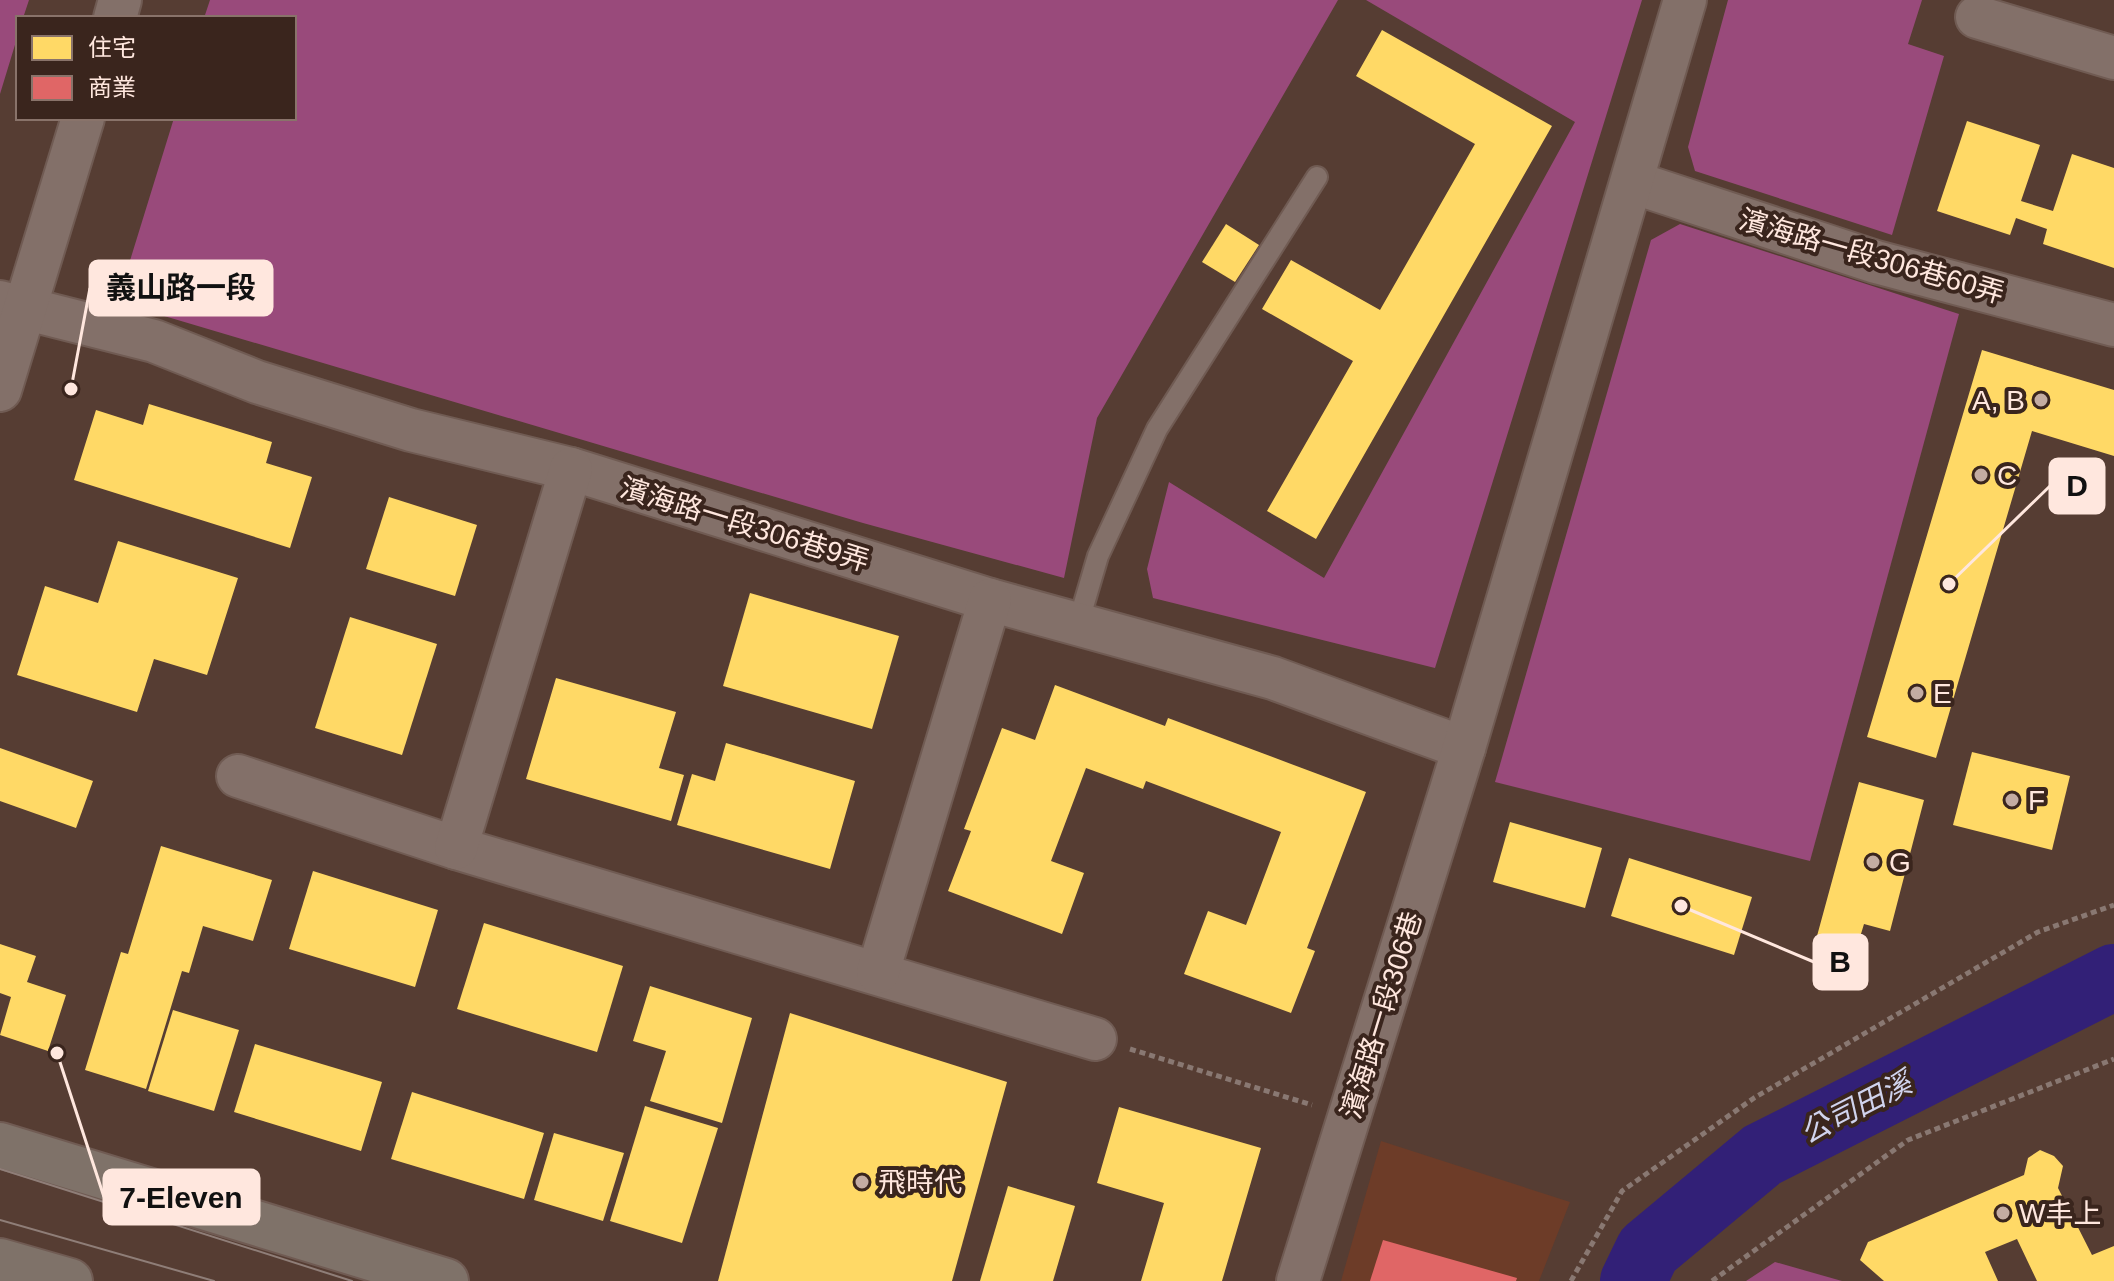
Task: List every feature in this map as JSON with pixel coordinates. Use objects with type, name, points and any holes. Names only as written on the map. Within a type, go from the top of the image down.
[{"type":"street","name":"濱海路一段306巷","points":[[1298,1281],[1464,748],[1685,0]]},
{"type":"street","points":[[1977,17],[2114,58]]},
{"type":"street","points":[[0,390],[12,305],[82,120]]},
{"type":"street","name":"濱海路一段306巷60弄","points":[[1632,182],[1876,262],[2114,325]]},
{"type":"street","name":"濱海路一段306巷9弄","points":[[12,305],[154,341],[257,382],[411,430],[571,469],[990,600],[1273,678],[1464,748]]},
{"type":"street","points":[[456,848],[571,469]]},
{"type":"street","points":[[878,972],[990,600]]},
{"type":"street","points":[[238,776],[456,848],[1095,1039]]},
{"type":"street","points":[[0,1145],[446,1281]]},
{"type":"street","points":[[0,1261],[70,1281]]},
{"type":"lane","points":[[1078,624],[1098,556],[1157,429],[1317,177]]},
{"type":"path","points":[[1571,1281],[1622,1191],[1754,1098],[2038,932],[2114,905]]},
{"type":"path","points":[[1095,1039],[1349,1116]]},
{"type":"path","points":[[1712,1281],[1908,1140],[2114,1059]]},
{"type":"shaded area","points":[[0,0],[29,0],[24,16],[16,16],[16,42],[0,94]]},
{"type":"shaded area","points":[[210,0],[1338,0],[1097,418],[1064,578],[863,523],[144,310],[124,280],[173,120],[296,120],[296,16],[205,16]]},
{"type":"shaded area","points":[[1366,0],[1642,0],[1435,668],[1153,598],[1147,569],[1169,482],[1324,578],[1575,122]]},
{"type":"shaded area","points":[[1728,0],[1922,0],[1908,44],[1944,56],[1892,235],[1695,171],[1688,147]]},
{"type":"shaded area","points":[[1680,224],[1959,314],[1810,861],[1495,782],[1651,240]]},
{"type":"shaded area","points":[[1381,1141],[1570,1202],[1539,1281],[1341,1281]]},
{"type":"shaded area","points":[[1775,1262],[1842,1281],[1746,1281]]},
{"type":"building: 住宅","points":[[1382,30],[1552,126],[1316,539],[1267,511],[1353,361],[1262,309],[1291,260],[1380,310],[1475,144],[1356,76]]},
{"type":"building: 住宅","points":[[1967,121],[2040,145],[2021,201],[2053,211],[2072,154],[2114,168],[2114,268],[2043,244],[2047,229],[2016,218],[2010,235],[1937,211]]},
{"type":"building: 住宅","points":[[1226,224],[1259,245],[1235,282],[1202,262]]},
{"type":"building: 住宅","points":[[1982,350],[2114,390],[2114,456],[2032,431],[1936,758],[1867,737]]},
{"type":"building: 住宅","points":[[149,404],[272,442],[266,463],[312,477],[290,548],[74,480],[96,410],[143,425]]},
{"type":"building: 住宅","points":[[389,497],[477,525],[455,596],[366,569]]},
{"type":"building: 住宅","points":[[118,541],[238,578],[207,675],[154,659],[137,712],[17,675],[45,586],[98,603]]},
{"type":"building: 住宅","points":[[750,593],[899,636],[872,729],[723,686]]},
{"type":"building: 住宅","points":[[350,617],[437,644],[402,755],[315,728]]},
{"type":"building: 住宅","points":[[556,678],[676,712],[659,768],[684,775],[671,821],[526,779]]},
{"type":"building: 住宅","points":[[1055,685],[1165,726],[1168,718],[1366,792],[1307,948],[1315,951],[1291,1013],[1184,974],[1208,911],[1246,925],[1281,832],[1146,781],[1143,789],[1086,768],[1051,861],[1084,873],[1062,934],[948,891],[971,831],[964,829],[1002,728],[1035,740]]},
{"type":"building: 住宅","points":[[726,743],[855,781],[830,869],[677,825],[692,774],[715,781]]},
{"type":"building: 住宅","points":[[0,748],[93,781],[76,828],[0,801]]},
{"type":"building: 住宅","name":"F","points":[[1972,752],[2070,776],[2052,850],[1953,825]]},
{"type":"building: 住宅","name":"G","points":[[1859,782],[1924,800],[1890,931],[1864,924],[1857,947],[1817,936]]},
{"type":"building: 住宅","points":[[1510,822],[1602,848],[1585,908],[1493,882]]},
{"type":"building: 住宅","points":[[161,846],[272,880],[253,941],[203,926],[189,973],[182,971],[146,1089],[85,1070],[121,952],[128,954]]},
{"type":"building: 住宅","points":[[1629,858],[1752,897],[1734,955],[1611,916]]},
{"type":"building: 住宅","points":[[313,871],[438,910],[415,987],[289,949]]},
{"type":"building: 住宅","points":[[484,923],[623,966],[597,1052],[457,1009]]},
{"type":"building: 住宅","points":[[0,944],[36,956],[27,982],[66,995],[48,1051],[0,1035],[11,997],[0,993]]},
{"type":"building: 住宅","points":[[650,986],[752,1018],[722,1123],[650,1101],[666,1051],[633,1041]]},
{"type":"building: 住宅","points":[[173,1010],[239,1030],[214,1111],[148,1091]]},
{"type":"building: 住宅","name":"飛時代","points":[[790,1013],[1007,1082],[952,1281],[718,1281]]},
{"type":"building: 住宅","points":[[255,1044],[382,1082],[361,1151],[234,1112]]},
{"type":"building: 住宅","points":[[412,1092],[544,1133],[524,1199],[391,1159]]},
{"type":"building: 住宅","points":[[645,1106],[718,1128],[682,1243],[610,1221]]},
{"type":"building: 住宅","points":[[1119,1107],[1261,1148],[1222,1281],[1141,1281],[1164,1203],[1097,1183]]},
{"type":"building: 住宅","points":[[554,1133],[624,1153],[603,1221],[534,1200]]},
{"type":"building: 住宅","name":"W丰上","points":[[2040,1150],[2054,1156],[2063,1166],[2058,1188],[2092,1255],[2114,1246],[2114,1281],[2037,1281],[2017,1239],[1985,1252],[1998,1281],[1884,1281],[1860,1260],[1868,1242],[2024,1175],[2028,1158]]},
{"type":"building: 住宅","points":[[1008,1186],[1075,1206],[1053,1281],[980,1281]]},
{"type":"building: 商業","points":[[1383,1240],[1517,1278],[1516,1281],[1370,1281]]},
{"type":"waterway","name":"公司田溪","points":[[1633,1281],[1648,1250],[1762,1155],[2114,977]]},
{"type":"tram line","points":[[0,1169],[352,1281]]},
{"type":"tram line","points":[[0,1220],[214,1281]]},
{"type":"place","name":"義山路一段","points":[[71,389]]},
{"type":"place","name":"A, B","points":[[2041,400]]},
{"type":"place","name":"C","points":[[1981,475]]},
{"type":"place","name":"D","points":[[1949,584]]},
{"type":"place","name":"E","points":[[1917,693]]},
{"type":"place","name":"F","points":[[2012,800]]},
{"type":"place","name":"G","points":[[1873,862]]},
{"type":"place","name":"B","points":[[1681,906]]},
{"type":"place","name":"7-Eleven","points":[[57,1053]]},
{"type":"place","name":"飛時代","points":[[862,1182]]},
{"type":"place","name":"W丰上","points":[[2003,1213]]}]
